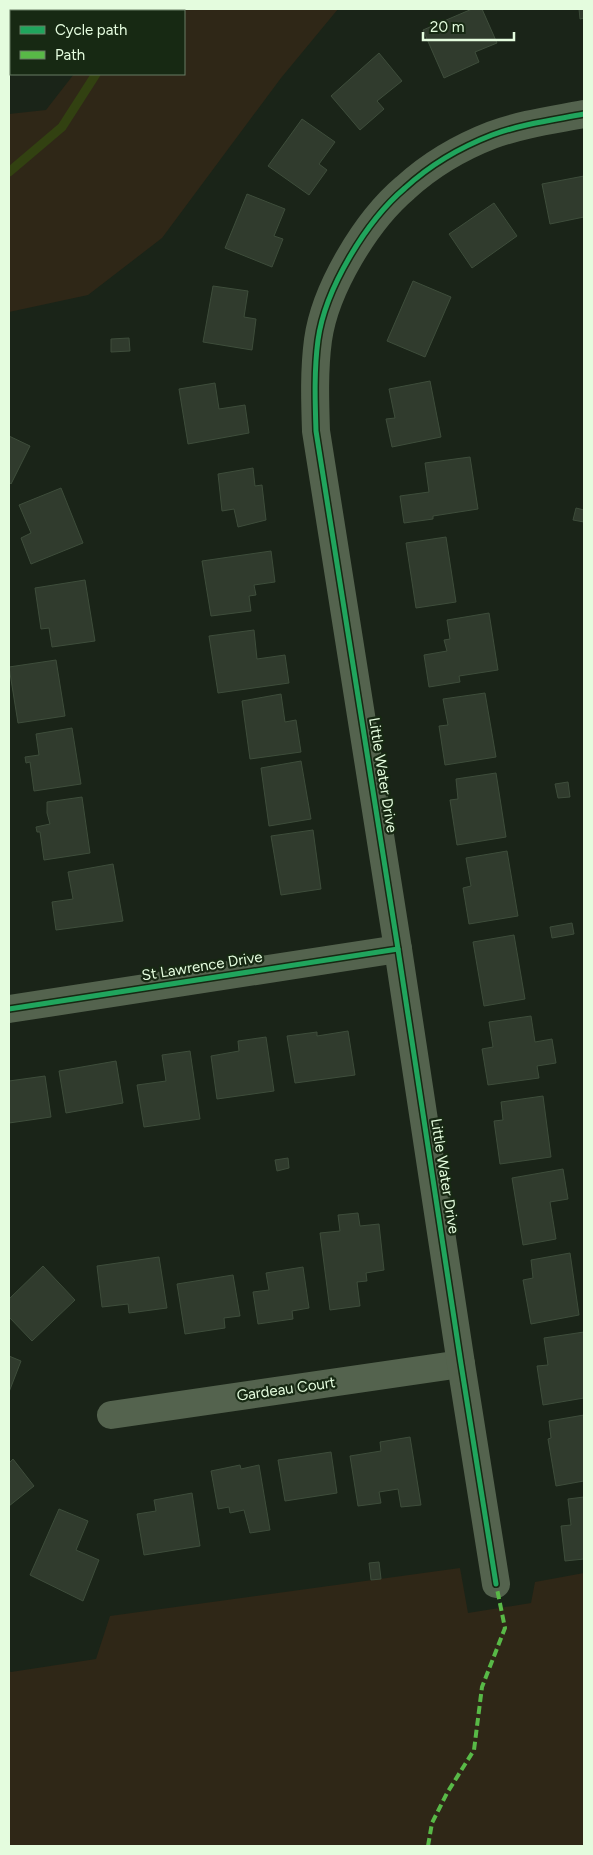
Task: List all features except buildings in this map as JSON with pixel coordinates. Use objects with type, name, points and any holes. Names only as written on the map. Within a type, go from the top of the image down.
[{"type":"street","name":"Little Water Drive","points":[[496,1584],[316,431],[314,384],[318,339],[330,298],[347,262],[374,220],[404,188],[444,158],[490,136],[522,126],[584,114]]},
{"type":"street","name":"St Lawrence Drive","points":[[9,1009],[398,949]]},
{"type":"street","name":"Gardeau Court","points":[[111,1415],[461,1364]]},
{"type":"shaded area","points":[[9,9],[338,9],[281,78],[162,238],[88,295],[9,312],[9,114],[46,110],[73,75],[185,75],[185,10],[10,10],[9,26]]},
{"type":"shaded area","points":[[460,1568],[468,1613],[531,1603],[535,1582],[584,1573],[584,1846],[9,1846],[9,1671],[96,1659],[110,1616]]},
{"type":"waterway","points":[[9,172],[62,127],[95,75]]},
{"type":"marked path","points":[[428,1846],[432,1823],[447,1793],[474,1750],[482,1687],[505,1628],[496,1584]]},
{"type":"cycle path","points":[[496,1584],[316,431],[316,363],[322,320],[338,278],[362,237],[376,218],[405,188],[424,172],[446,158],[492,135],[526,125],[584,114]]},
{"type":"cycle path","points":[[9,1009],[398,949]]}]
